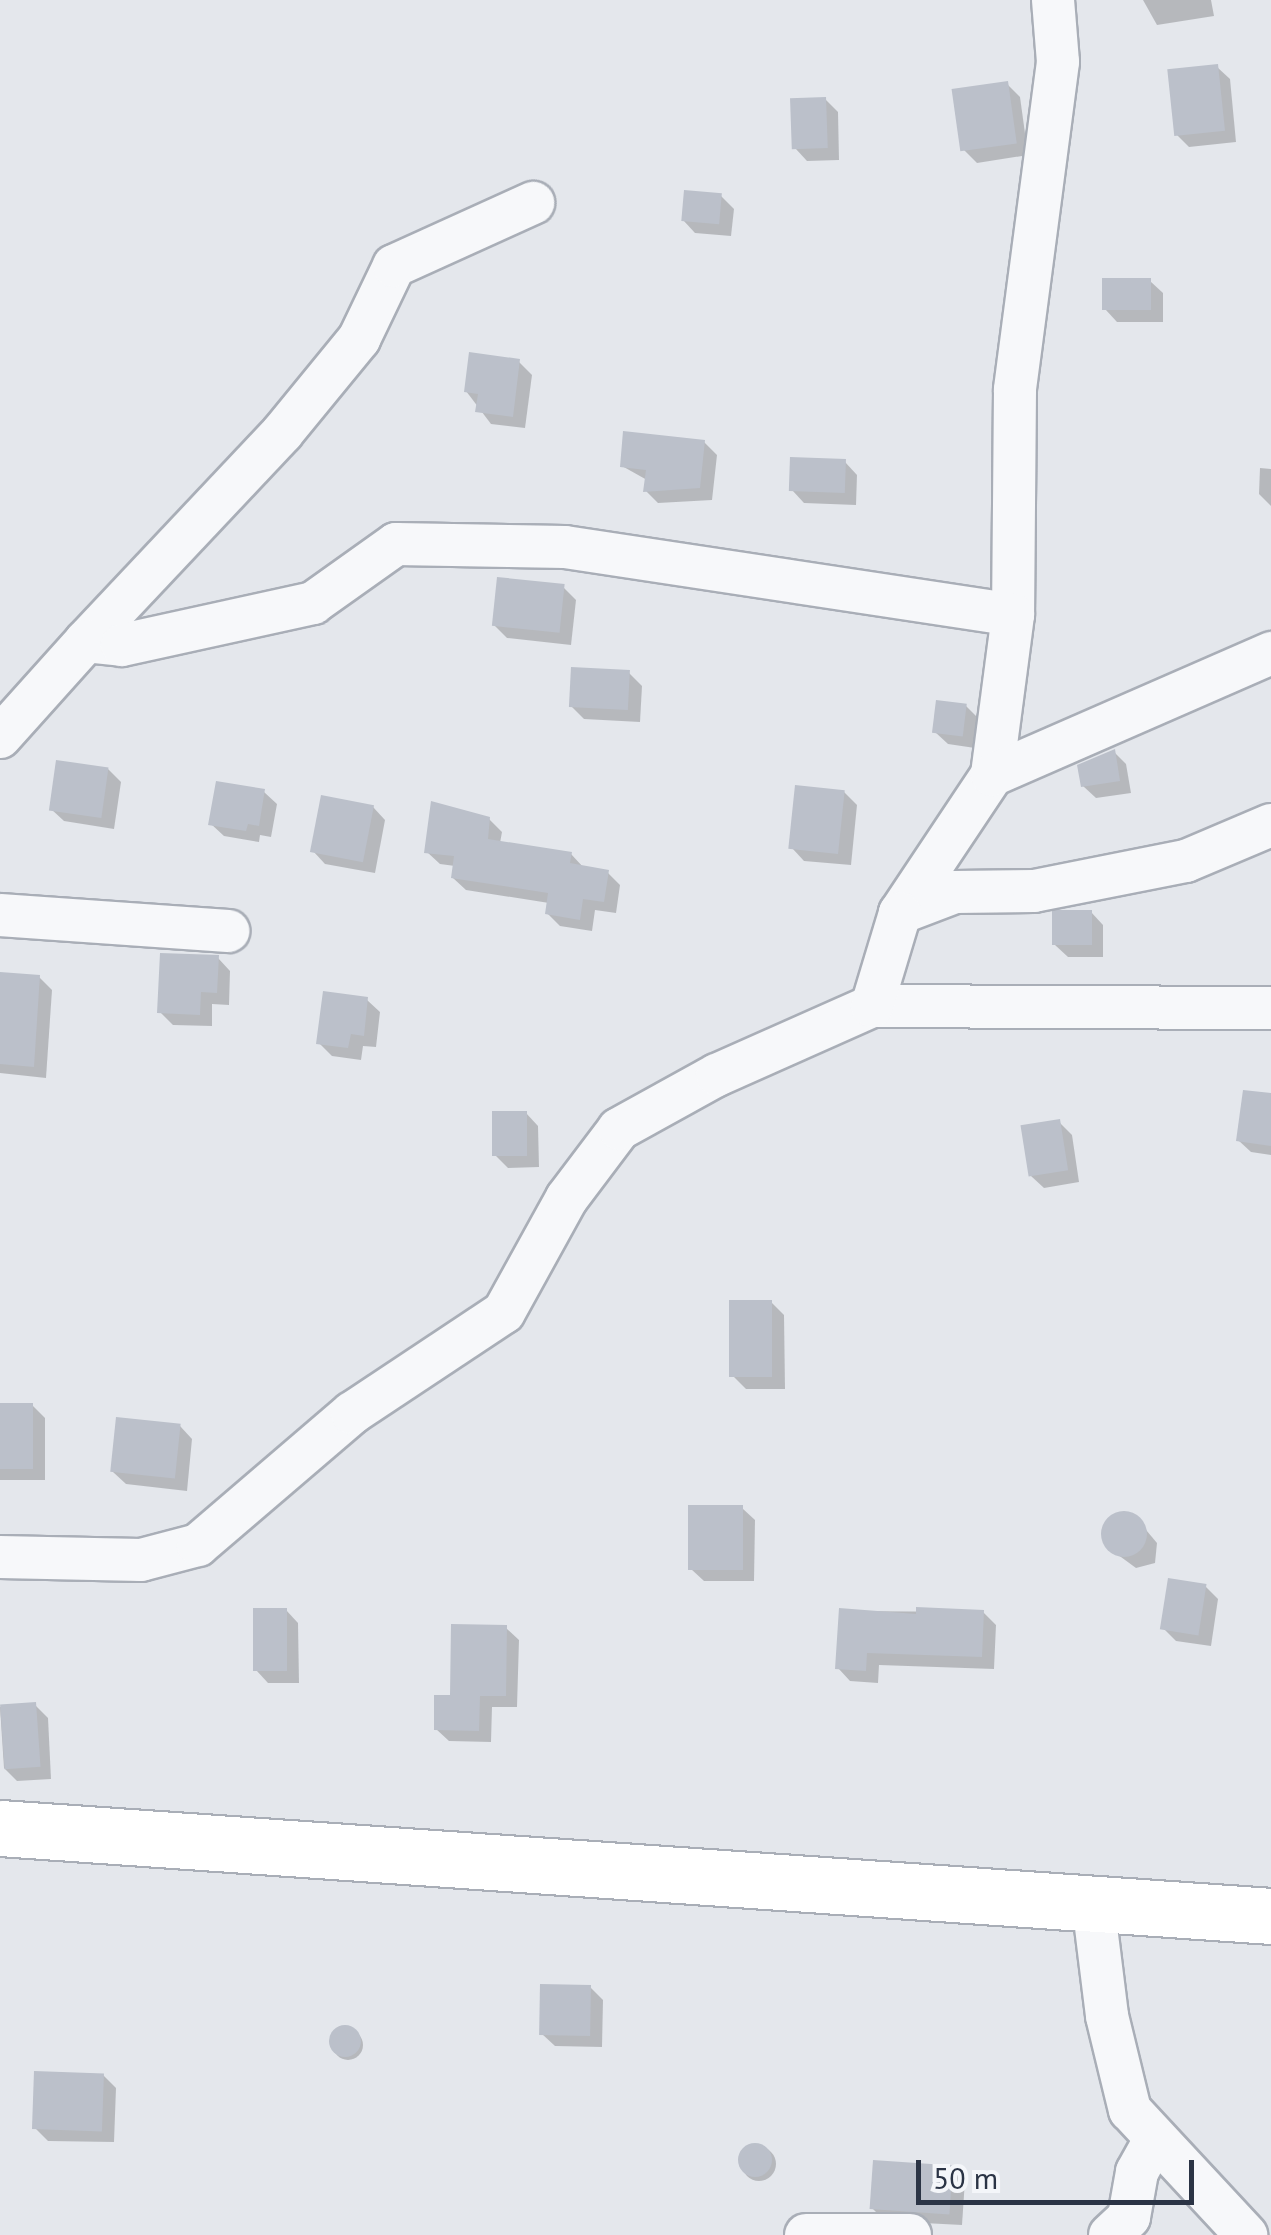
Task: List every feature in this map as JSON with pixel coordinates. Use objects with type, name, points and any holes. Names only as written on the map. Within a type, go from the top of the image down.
[{"type":"main road","points":[[0,1828],[1271,1916]]},
{"type":"street","points":[[872,1006],[900,913],[992,775],[1013,614],[1015,390],[1058,62],[1053,0]]},
{"type":"street","points":[[0,737],[326,379],[360,338],[394,266],[533,203]]},
{"type":"street","points":[[86,641],[122,645],[312,604],[396,544],[565,547],[1013,614]]},
{"type":"street","points":[[992,775],[1271,653]]},
{"type":"street","points":[[900,913],[955,892],[1034,891],[1186,861],[1271,826]]},
{"type":"street","points":[[0,915],[228,931]]},
{"type":"street","points":[[0,1557],[141,1560],[198,1545],[352,1413],[504,1312],[567,1198],[619,1129],[716,1075],[872,1006],[1271,1008]]},
{"type":"street","points":[[1092,1903],[1107,2016],[1130,2110],[1246,2235]]},
{"type":"street","points":[[1110,2235],[1129,2217],[1137,2172],[1155,2140]]},
{"type":"street","points":[[806,2235],[910,2235]]},
{"type":"building","points":[[1218,64],[1225,131],[1174,136],[1167,69]]},
{"type":"building","points":[[1008,81],[1017,143],[960,151],[952,89]]},
{"type":"building","points":[[826,97],[828,148],[792,149],[790,98]]},
{"type":"building","points":[[684,190],[722,193],[719,224],[681,221]]},
{"type":"building","points":[[1102,278],[1151,278],[1151,310],[1102,310]]},
{"type":"building","points":[[469,352],[520,359],[513,417],[475,412],[478,394],[464,392]]},
{"type":"building","points":[[623,431],[705,440],[700,488],[643,492],[646,470],[620,467]]},
{"type":"building","points":[[790,457],[846,459],[845,493],[789,491]]},
{"type":"building","points":[[497,577],[565,584],[560,633],[492,626]]},
{"type":"building","points":[[571,667],[630,670],[628,710],[569,707]]},
{"type":"building","points":[[936,700],[967,704],[963,737],[932,733]]},
{"type":"building","points":[[1115,749],[1120,781],[1081,787],[1077,765]]},
{"type":"building","points":[[56,760],[108,767],[101,818],[49,811]]},
{"type":"building","points":[[216,781],[265,789],[259,826],[248,824],[246,831],[208,825]]},
{"type":"building","points":[[795,785],[845,790],[838,854],[788,849]]},
{"type":"building","points":[[321,795],[374,805],[363,862],[310,852]]},
{"type":"building","points":[[431,801],[490,817],[488,839],[572,852],[570,863],[609,870],[604,902],[583,899],[580,920],[545,914],[548,893],[451,878],[454,856],[424,853]]},
{"type":"building","points":[[1052,910],[1092,910],[1092,945],[1052,945]]},
{"type":"building","points":[[160,953],[219,955],[217,993],[201,992],[200,1015],[157,1013]]},
{"type":"building","points":[[0,972],[40,975],[34,1067],[0,1064]]},
{"type":"building","points":[[323,991],[368,997],[364,1036],[351,1034],[348,1048],[316,1044]]},
{"type":"building","points":[[1243,1090],[1271,1093],[1271,1146],[1236,1141]]},
{"type":"building","points":[[492,1111],[527,1111],[527,1156],[492,1156]]},
{"type":"building","points":[[1060,1119],[1068,1170],[1029,1177],[1020,1125]]},
{"type":"building","points":[[729,1300],[772,1300],[772,1377],[729,1377]]},
{"type":"building","points":[[0,1403],[33,1403],[33,1469],[0,1469]]},
{"type":"building","points":[[116,1417],[181,1424],[175,1478],[110,1472]]},
{"type":"building","points":[[688,1505],[743,1505],[743,1570],[688,1570]]},
{"type":"building","points":[[1124,1511],[1140,1518],[1147,1534],[1140,1550],[1124,1557],[1108,1550],[1101,1534],[1108,1518]]},
{"type":"building","points":[[1168,1578],[1207,1584],[1198,1635],[1160,1629]]},
{"type":"building","points":[[916,1607],[984,1610],[982,1657],[867,1653],[866,1671],[835,1669],[839,1608],[916,1614]]},
{"type":"building","points":[[253,1608],[287,1608],[287,1671],[253,1671]]},
{"type":"building","points":[[451,1624],[507,1625],[506,1696],[480,1696],[479,1731],[434,1730],[434,1695],[450,1695]]},
{"type":"building","points":[[36,1702],[41,1767],[5,1769],[0,1705]]},
{"type":"building","points":[[540,1984],[591,1985],[590,2036],[539,2035]]},
{"type":"building","points":[[345,2025],[357,2029],[361,2041],[357,2053],[345,2057],[333,2053],[329,2041],[333,2029]]},
{"type":"building","points":[[34,2071],[104,2073],[102,2131],[32,2129]]},
{"type":"building","points":[[755,2143],[767,2148],[772,2160],[767,2172],[755,2177],[743,2172],[738,2160],[743,2148]]},
{"type":"building","points":[[873,2160],[953,2166],[949,2214],[870,2209]]}]
